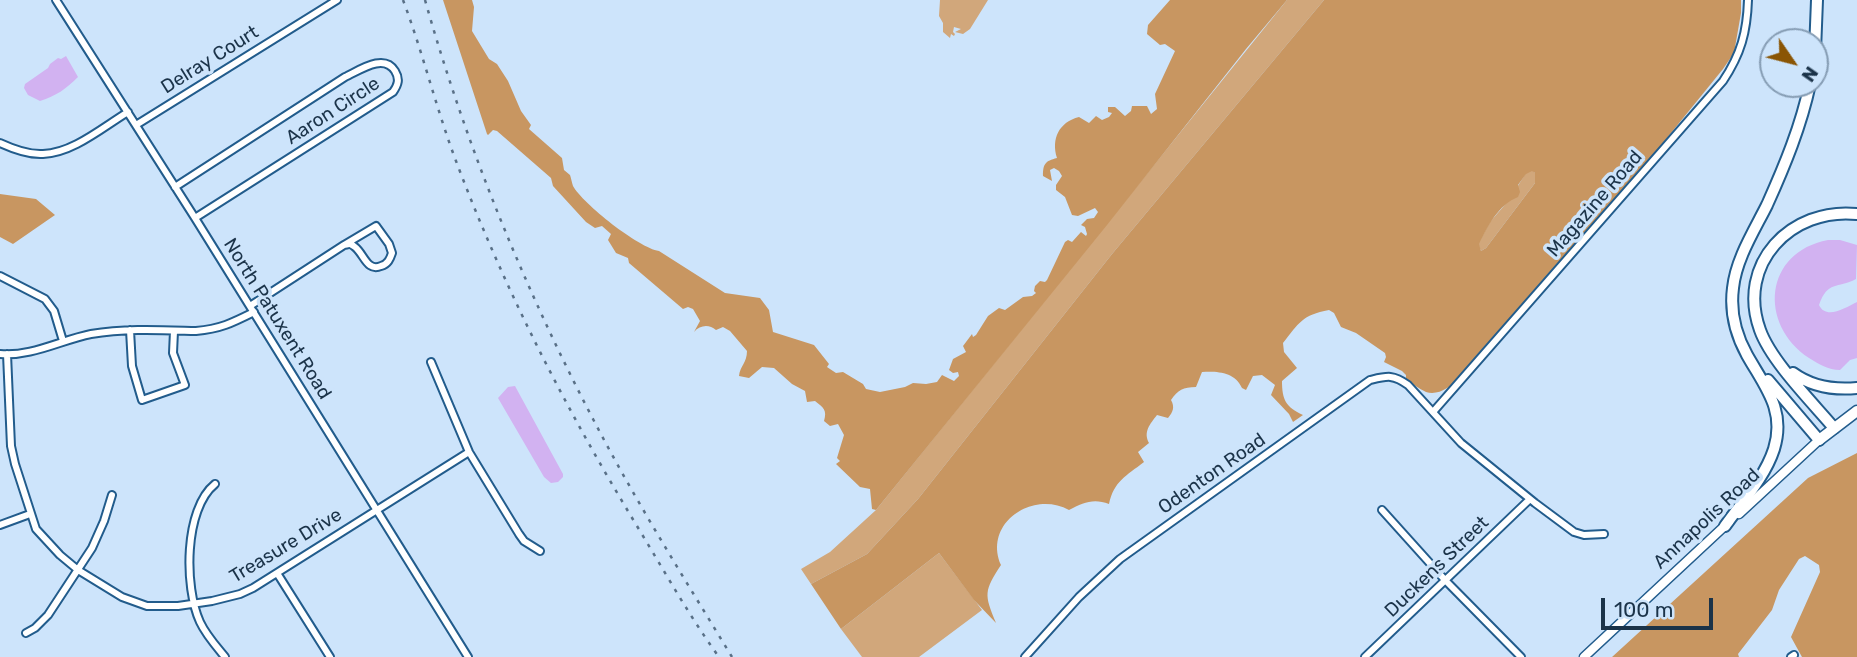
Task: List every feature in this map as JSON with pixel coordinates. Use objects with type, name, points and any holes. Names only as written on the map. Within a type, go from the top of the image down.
[{"type":"highway","points":[[1816,28],[1817,0]]},
{"type":"highway","points":[[1725,526],[1769,462],[1777,433],[1776,410],[1771,396],[1746,354],[1734,323],[1732,305],[1735,275],[1783,170],[1806,98]]},
{"type":"highway","points":[[1834,428],[1766,343],[1756,315],[1755,291],[1762,265],[1785,233],[1812,218],[1827,214],[1857,214]]},
{"type":"highway","points":[[1746,354],[1819,440]]},
{"type":"highway","points":[[1780,363],[1812,384],[1841,389],[1857,387]]},
{"type":"main road","name":"Annapolis Road","points":[[1584,657],[1819,440],[1857,411]]},
{"type":"street","name":"North Patuxent Road","points":[[56,0],[468,657]]},
{"type":"street","name":"Delray Court","points":[[136,125],[337,0]]},
{"type":"street","name":"Magazine Road","points":[[1433,412],[1709,99],[1733,66],[1745,36],[1748,0]]},
{"type":"street","name":"Aaron Circle","points":[[175,187],[352,74],[368,66],[383,63],[391,66],[397,74],[398,83],[393,92],[195,218]]},
{"type":"street","points":[[0,143],[19,151],[42,154],[57,152],[128,111]]},
{"type":"street","points":[[4,354],[30,351],[110,331],[196,331],[226,326],[344,245],[376,226],[392,253],[384,265],[373,267],[367,264],[354,246],[344,245]]},
{"type":"street","points":[[0,276],[45,299],[54,311],[63,341]]},
{"type":"street","points":[[130,330],[132,366],[142,400],[185,385],[173,353],[174,331]]},
{"type":"street","name":"Treasure Drive","points":[[4,354],[11,446],[36,529],[44,540],[78,570],[135,603],[162,607],[219,600],[240,594],[469,452]]},
{"type":"street","points":[[431,362],[469,452],[519,534],[530,546],[540,551]]},
{"type":"street","name":"Odenton Road","points":[[1026,657],[1079,597],[1119,559],[1370,380],[1387,376],[1401,380],[1461,443],[1574,532],[1584,535],[1604,534]]},
{"type":"street","points":[[215,484],[202,498],[192,527],[190,562],[198,619],[225,657]]},
{"type":"street","points":[[26,633],[43,622],[78,570],[99,535],[112,495]]},
{"type":"street","name":"Duckens Street","points":[[1365,657],[1530,499]]},
{"type":"street","points":[[1382,510],[1445,580],[1521,657]]},
{"type":"street","points":[[0,526],[30,514]]},
{"type":"street","points":[[277,573],[330,657]]},
{"type":"shaded area","points":[[443,0],[472,0],[472,31],[489,59],[497,64],[508,81],[521,111],[531,125],[529,129],[562,158],[564,170],[570,175],[573,186],[599,214],[626,234],[659,251],[725,293],[760,298],[769,310],[773,332],[814,345],[829,364],[827,367],[836,373],[843,372],[863,384],[866,389],[880,392],[913,383],[937,382],[942,375],[954,381],[959,376],[958,372],[949,370],[953,359],[966,352],[963,346],[972,334],[973,337],[976,335],[988,316],[999,308],[1005,310],[1023,297],[1036,293],[1035,286],[1040,281],[1047,280],[1065,242],[1072,242],[1081,232],[1086,236],[1085,227],[1081,225],[1087,219],[1094,218],[1098,212],[1095,208],[1078,216],[1072,215],[1065,197],[1056,190],[1062,176],[1054,168],[1050,170],[1052,181],[1043,176],[1044,166],[1057,158],[1055,144],[1058,132],[1072,119],[1079,117],[1089,123],[1096,116],[1102,120],[1112,113],[1108,112],[1108,107],[1115,107],[1125,116],[1132,106],[1147,106],[1151,114],[1157,109],[1155,94],[1175,51],[1165,44],[1160,45],[1147,34],[1148,25],[1170,0],[1287,0],[876,510],[872,509],[870,489],[860,487],[836,464],[840,461],[837,458],[844,435],[838,424],[830,426],[824,421],[825,412],[821,406],[815,401],[807,402],[805,391],[792,384],[774,368],[762,367],[749,378],[739,376],[747,351],[730,331],[723,327],[716,330],[705,326],[694,332],[700,321],[693,309],[683,309],[629,263],[628,258],[616,253],[608,240],[611,234],[602,226],[595,228],[586,222],[553,186],[551,178],[497,131],[493,130],[487,134]]},
{"type":"shaded area","points":[[940,0],[988,0],[970,29],[963,34],[955,32],[961,29],[954,27],[955,34],[951,34],[950,38],[943,32],[943,23],[939,16]]},
{"type":"shaded area","points":[[1287,0],[1324,0],[1112,254],[918,499],[867,554],[811,584],[801,569],[830,552],[876,510]]},
{"type":"shaded area","points":[[1324,0],[1741,0],[1734,53],[1723,69],[1645,165],[1451,386],[1434,393],[1423,391],[1406,380],[1402,371],[1384,362],[1385,353],[1356,333],[1341,327],[1334,313],[1329,310],[1313,314],[1297,325],[1283,343],[1284,352],[1297,368],[1282,381],[1284,398],[1289,406],[1303,415],[1293,422],[1271,395],[1275,385],[1262,375],[1253,376],[1246,390],[1230,376],[1219,372],[1202,372],[1196,387],[1181,390],[1171,400],[1173,409],[1168,418],[1157,415],[1152,422],[1147,432],[1149,443],[1138,452],[1144,462],[1118,484],[1109,504],[1088,502],[1069,510],[1041,504],[1015,514],[1005,524],[999,536],[997,550],[1001,565],[991,581],[988,593],[989,605],[996,623],[974,600],[939,553],[841,629],[811,584],[867,554],[918,499],[1112,254]],"holes":[[[1532,171],[1535,173],[1535,183],[1481,251],[1479,244],[1494,217],[1505,205],[1518,197],[1518,185],[1526,174]]]},
{"type":"shaded area","points":[[66,56],[78,77],[60,92],[46,99],[40,101],[28,95],[25,84],[58,58]]},
{"type":"shaded area","points":[[1532,170],[1535,173],[1535,183],[1481,251],[1478,244],[1490,222],[1509,200],[1526,173]]},
{"type":"shaded area","points":[[0,194],[36,199],[55,215],[13,244],[0,237]]},
{"type":"shaded area","points":[[1828,240],[1857,245],[1856,279],[1830,288],[1819,305],[1826,312],[1831,312],[1857,302],[1857,358],[1850,360],[1840,370],[1816,362],[1793,344],[1781,327],[1776,309],[1775,291],[1780,274],[1791,259],[1807,247]]},
{"type":"shaded area","points":[[515,386],[563,474],[558,482],[551,483],[544,477],[498,398],[508,387]]},
{"type":"shaded area","points":[[1857,453],[1857,657],[1802,657],[1791,637],[1820,572],[1819,565],[1805,556],[1799,559],[1779,590],[1772,610],[1738,654],[1739,657],[1612,657],[1808,478]]},
{"type":"shaded area","points":[[939,553],[982,610],[919,657],[862,657],[841,629]]},
{"type":"railway","points":[[403,0],[456,161],[495,257],[539,350],[613,487],[719,657]]},
{"type":"railway","points":[[425,0],[478,161],[543,317],[626,479],[732,657]]}]
